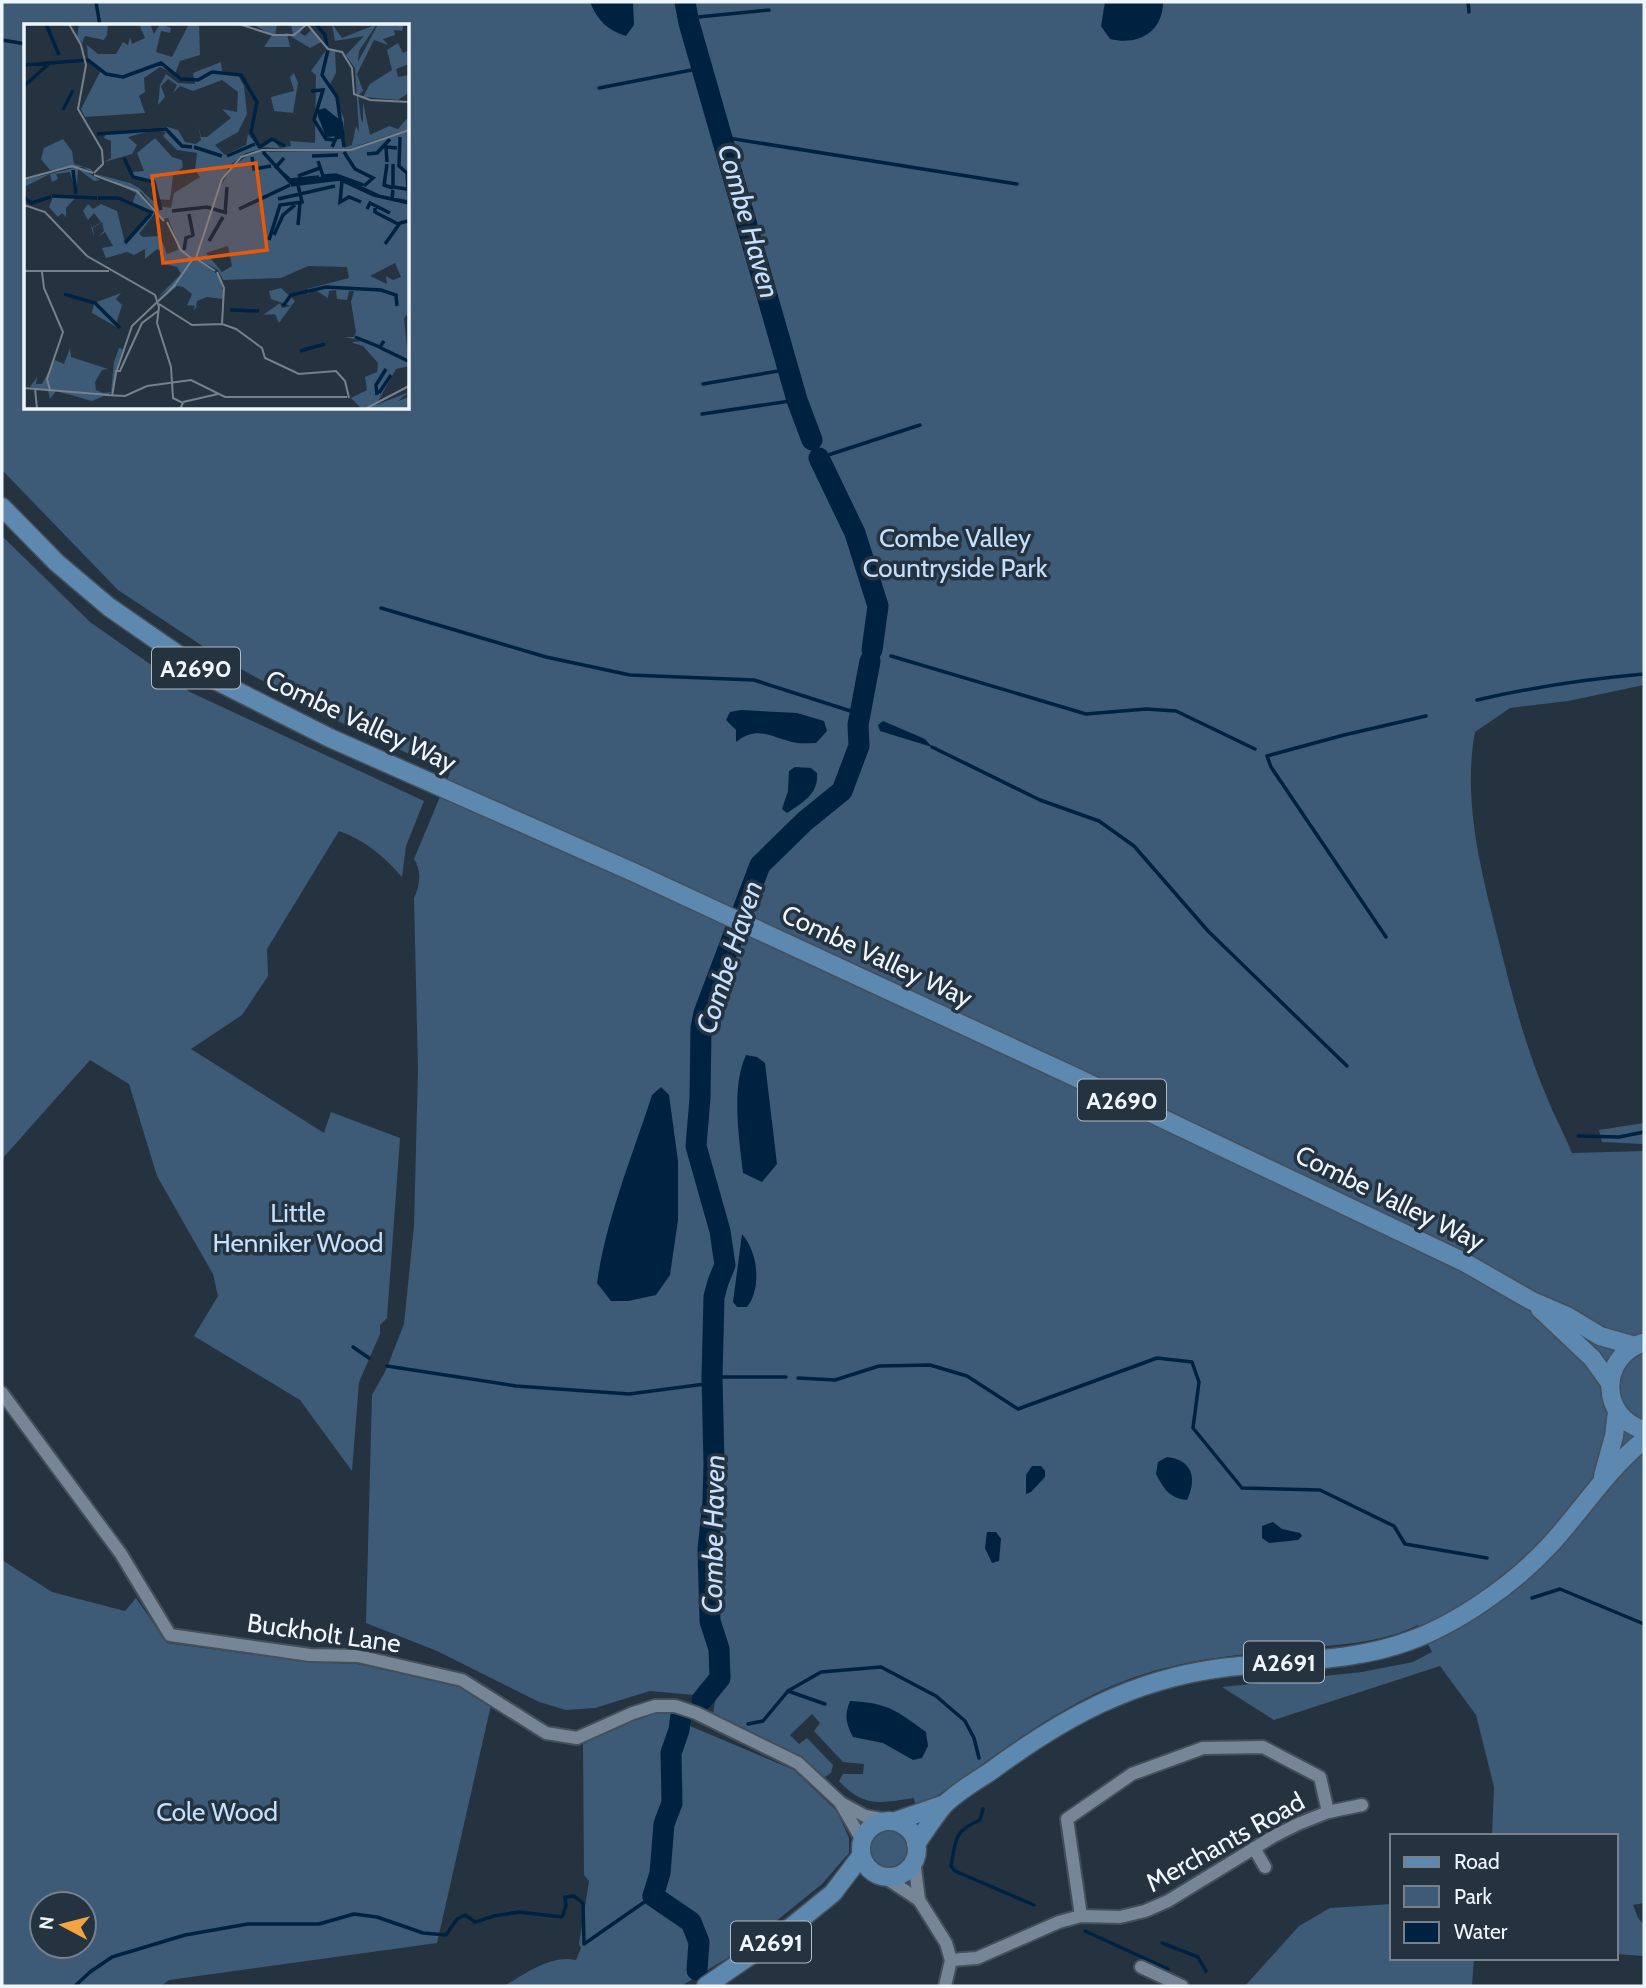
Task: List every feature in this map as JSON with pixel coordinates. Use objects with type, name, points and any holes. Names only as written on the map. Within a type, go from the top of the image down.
[{"type":"main road","name":"Combe Valley Way","points":[[2,507],[57,563],[109,607],[213,679],[330,738],[779,939],[1464,1262],[1600,1336],[1640,1344]]},
{"type":"main road","name":"Combe Valley Way","points":[[1532,1301],[1584,1349],[1609,1383]]},
{"type":"main road","points":[[1640,1344],[1617,1361],[1609,1383],[1617,1412],[1627,1422],[1644,1430]]},
{"type":"main road","name":"A2691","points":[[1600,1486],[1614,1436],[1617,1412]]},
{"type":"main road","name":"A2691","points":[[891,1821],[945,1804],[1052,1727],[1137,1688],[1178,1675],[1220,1668],[1361,1653],[1409,1642],[1446,1624],[1504,1585],[1547,1548],[1619,1463],[1644,1440]]},
{"type":"main road","name":"A2691","points":[[916,1852],[945,1804]]},
{"type":"main road","points":[[891,1821],[909,1829],[916,1852],[904,1872],[891,1877],[880,1875],[865,1864],[862,1848],[872,1826],[891,1821]]},
{"type":"main road","name":"A2691","points":[[706,1986],[790,1928],[833,1893],[862,1848]]},
{"type":"main road","name":"A2691","points":[[833,1893],[880,1875]]},
{"type":"street","name":"Buckholt Lane","points":[[2,1393],[121,1554],[170,1635],[310,1655],[358,1656],[462,1680],[546,1733],[577,1738],[655,1706],[675,1706],[696,1713],[798,1763],[841,1803],[865,1816],[891,1821]]},
{"type":"street","points":[[1081,1916],[1067,1819],[1132,1774],[1203,1748],[1263,1746],[1320,1777],[1328,1812]]},
{"type":"street","name":"Buckholt Lane","points":[[841,1803],[862,1848]]},
{"type":"street","name":"Merchants Road","points":[[951,1959],[978,1958],[1059,1922],[1081,1916],[1120,1917],[1145,1912],[1298,1824],[1328,1812],[1362,1805]]},
{"type":"street","points":[[1254,1848],[1265,1867]]},
{"type":"street","points":[[916,1852],[919,1900]]},
{"type":"street","points":[[880,1875],[919,1900],[946,1943],[951,1959],[945,1986]]},
{"type":"street","points":[[1141,1967],[1182,1986]]},
{"type":"green space","name":"Combe Valley Countryside Park","points":[[2,2],[1644,2],[1644,685],[1568,701],[1510,708],[1475,732],[1471,784],[1472,811],[1481,864],[1514,1002],[1540,1081],[1572,1153],[1644,1151],[1644,1903],[1633,1905],[1644,1925],[1644,1956],[1618,1954],[1618,1834],[1492,1834],[1494,1787],[1476,1715],[1440,1666],[1274,1720],[1222,1687],[1362,1672],[1413,1662],[1432,1652],[1418,1625],[1367,1641],[1212,1659],[1144,1674],[1080,1701],[1022,1737],[937,1796],[915,1804],[914,1798],[882,1802],[865,1800],[848,1790],[839,1781],[843,1774],[863,1774],[864,1764],[843,1762],[814,1731],[820,1723],[812,1714],[790,1735],[799,1744],[807,1738],[833,1765],[831,1773],[825,1777],[803,1758],[713,1713],[716,1697],[650,1691],[595,1708],[566,1710],[539,1702],[437,1651],[366,1623],[372,1395],[386,1370],[404,1324],[414,1226],[418,1070],[414,898],[419,878],[414,859],[450,773],[325,715],[219,657],[118,590],[2,470]]},
{"type":"green space","name":"Little Henniker Wood","points":[[2,536],[90,622],[190,692],[424,801],[406,846],[402,877],[374,850],[339,831],[267,949],[268,976],[242,1015],[191,1049],[324,1133],[331,1112],[400,1138],[387,1318],[380,1325],[380,1334],[359,1382],[352,1471],[300,1400],[194,1336],[218,1296],[213,1274],[157,1176],[129,1084],[90,1060],[2,1159]]},
{"type":"green space","points":[[1644,1123],[1644,1144],[1602,1142],[1599,1130]]},
{"type":"green space","name":"Cole Wood","points":[[2,1560],[52,1592],[125,1611],[136,1598],[167,1643],[309,1662],[357,1664],[459,1686],[491,1705],[437,1943],[169,1980],[161,1986],[2,1986]]},
{"type":"green space","points":[[654,1710],[675,1711],[690,1726],[794,1770],[837,1811],[849,1838],[849,1853],[822,1884],[739,1951],[681,1986],[504,1986],[548,1962],[576,1960],[581,1948],[579,1944],[589,1881],[584,1875],[583,1744],[633,1716]]},
{"type":"green space","points":[[889,1827],[898,1828],[905,1833],[910,1840],[910,1858],[905,1865],[898,1870],[889,1871],[880,1870],[873,1865],[868,1858],[867,1849],[868,1840],[873,1833],[880,1828]]},
{"type":"green space","points":[[1390,1904],[1390,1960],[1474,1960],[1472,1986],[1245,1986],[1299,1926],[1330,1908]]},
{"type":"water","points":[[590,2],[633,2],[634,25],[626,36],[614,31],[600,19]]},
{"type":"water","points":[[1105,2],[1163,2],[1159,21],[1154,29],[1139,38],[1120,41],[1110,39],[1101,26]]},
{"type":"water","points":[[741,710],[797,713],[824,721],[827,731],[816,743],[795,743],[757,733],[736,742],[736,730],[726,720],[730,712]]},
{"type":"water","points":[[883,721],[925,739],[932,747],[880,731],[878,725]]},
{"type":"water","points":[[795,767],[811,768],[817,773],[817,780],[808,797],[787,813],[782,809],[788,791],[789,771]]},
{"type":"water","points":[[746,1055],[757,1057],[765,1063],[777,1164],[762,1182],[743,1173],[737,1097],[741,1068]]},
{"type":"water","points":[[661,1087],[669,1095],[678,1161],[678,1220],[670,1275],[656,1295],[628,1301],[611,1301],[597,1283],[601,1259],[620,1188],[652,1095]]},
{"type":"water","points":[[742,1234],[752,1250],[756,1280],[752,1299],[747,1307],[737,1307],[733,1302]]},
{"type":"water","points":[[1167,1457],[1182,1462],[1190,1472],[1192,1485],[1187,1500],[1168,1492],[1156,1474],[1158,1462]]},
{"type":"water","points":[[1032,1466],[1041,1466],[1045,1477],[1026,1494],[1026,1475]]},
{"type":"water","points":[[1273,1522],[1282,1529],[1300,1533],[1302,1536],[1298,1540],[1269,1543],[1262,1538],[1262,1526]]},
{"type":"water","points":[[987,1532],[996,1532],[1001,1539],[999,1561],[992,1563],[985,1548]]},
{"type":"water","points":[[850,1701],[891,1709],[926,1732],[928,1746],[922,1758],[913,1760],[883,1743],[853,1737],[847,1719]]},
{"type":"waterway","points":[[96,2],[100,24]]},
{"type":"waterway","name":"Combe Haven","points":[[685,2],[797,400],[812,440]]},
{"type":"waterway","points":[[1468,2],[1469,12]]},
{"type":"waterway","points":[[688,18],[769,10]]},
{"type":"waterway","points":[[2,40],[24,44]]},
{"type":"waterway","points":[[599,88],[702,68]]},
{"type":"waterway","points":[[722,137],[1017,184]]},
{"type":"waterway","points":[[703,384],[790,369]]},
{"type":"waterway","points":[[702,414],[797,400]]},
{"type":"waterway","points":[[819,458],[920,425]]},
{"type":"waterway","name":"Combe Haven","points":[[819,458],[855,533],[878,606],[872,650]]},
{"type":"waterway","points":[[381,608],[546,657],[630,675],[754,680],[860,714]]},
{"type":"waterway","points":[[891,656],[1086,714],[1146,709],[1176,711],[1255,749]]},
{"type":"waterway","name":"Combe Haven","points":[[702,1700],[720,1678],[719,1649],[710,1621],[708,1549],[714,1464],[714,1297],[725,1265],[720,1231],[696,1146],[701,1028],[704,1013],[760,865],[805,821],[842,791],[859,746],[858,725],[870,661]]},
{"type":"waterway","points":[[1477,700],[1560,684],[1644,674]]},
{"type":"waterway","points":[[1386,937],[1271,767],[1267,756],[1426,716]]},
{"type":"waterway","points":[[932,747],[1040,800],[1099,821],[1134,846],[1208,931],[1347,1066]]},
{"type":"waterway","points":[[1578,1136],[1619,1137],[1644,1132]]},
{"type":"waterway","points":[[353,1347],[369,1358]]},
{"type":"waterway","points":[[798,1378],[835,1380],[879,1366],[930,1365],[967,1376],[1018,1409],[1157,1358],[1192,1362],[1199,1382],[1193,1428],[1242,1488],[1320,1490],[1394,1526],[1405,1544],[1487,1558]]},
{"type":"waterway","points":[[387,1366],[516,1386],[629,1394],[713,1383]]},
{"type":"waterway","points":[[712,1377],[786,1377]]},
{"type":"waterway","points":[[1532,1598],[1560,1589],[1644,1624]]},
{"type":"waterway","points":[[748,1724],[763,1721],[788,1691],[821,1672],[881,1667],[936,1696],[965,1721],[974,1738],[979,1758]]},
{"type":"waterway","points":[[788,1691],[825,1704]]},
{"type":"waterway","name":"Combe Haven","points":[[681,1714],[671,1753],[672,1803],[664,1824],[660,1873],[653,1896],[691,1922],[699,1942],[697,1970]]},
{"type":"waterway","points":[[983,1809],[980,1820],[965,1828],[958,1837],[951,1866],[955,1871],[1034,1905]]},
{"type":"waterway","points":[[75,1986],[112,1957],[185,1935],[248,1924],[319,1924],[354,1914],[377,1917],[423,1933],[446,1935],[457,1919],[465,1915],[475,1922],[519,1912],[562,1917],[566,1906],[565,1897],[574,1896],[583,1903],[584,1944],[653,1896]]},
{"type":"waterway","points":[[1085,1931],[1168,1969]]},
{"type":"waterway","points":[[1162,1943],[1198,1957],[1206,1971]]}]
